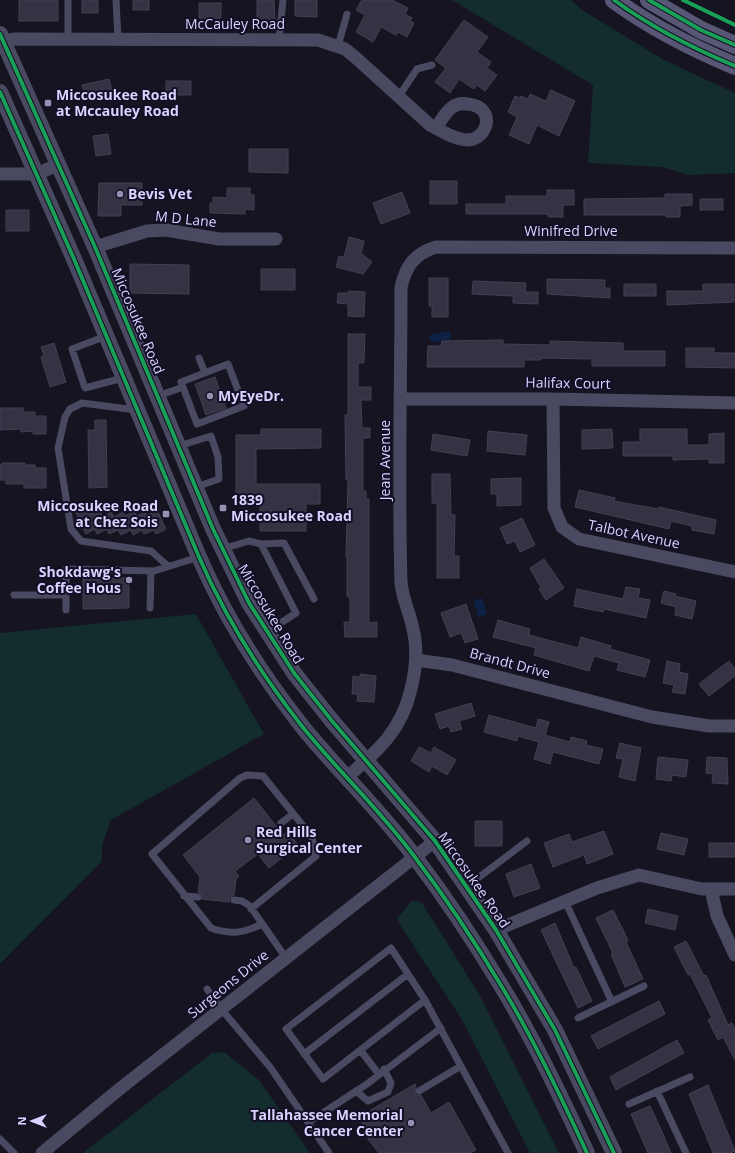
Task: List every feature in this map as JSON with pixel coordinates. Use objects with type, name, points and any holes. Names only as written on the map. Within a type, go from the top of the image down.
[{"type":"main road","points":[[614,0],[632,13],[672,37],[735,66]]},
{"type":"main road","points":[[649,0],[700,30],[735,45]]},
{"type":"street","name":"McCauley Road","points":[[2,38],[318,40],[338,46],[355,57],[436,128]]},
{"type":"street","name":"Miccosukee Road","points":[[2,38],[95,247],[222,549],[249,603],[294,673],[332,721],[435,841],[496,930],[558,1037],[614,1153]]},
{"type":"street","points":[[0,92],[37,174],[212,586],[253,656],[301,725],[384,818],[414,856],[472,939],[503,988],[542,1061],[588,1153]]},
{"type":"street","points":[[0,174],[37,174],[59,164]]},
{"type":"street","name":"M D Lane","points":[[95,247],[147,231],[166,230],[219,239],[276,239]]},
{"type":"street","name":"Winifred Drive","points":[[412,261],[424,251],[436,247],[735,248]]},
{"type":"street","name":"Jean Avenue","points":[[412,261],[405,270],[401,288],[401,583],[403,596],[413,628],[416,660]]},
{"type":"street","name":"Halifax Court","points":[[401,398],[735,402]]},
{"type":"street","name":"Talbot Avenue","points":[[553,399],[554,508],[562,527],[579,539],[735,572]]},
{"type":"street","points":[[199,557],[222,549]]},
{"type":"street","points":[[347,777],[378,751],[394,729],[404,710],[411,690],[416,660]]},
{"type":"street","name":"Brandt Drive","points":[[416,660],[452,665],[652,717],[701,725],[735,726]]},
{"type":"street","name":"Surgeons Drive","points":[[42,1153],[104,1101],[222,1010],[414,856],[435,841]]},
{"type":"street","points":[[496,930],[565,901],[639,875],[711,889],[735,889]]},
{"type":"street","points":[[711,889],[717,916],[735,956]]},
{"type":"lane","points":[[68,0],[68,39]]},
{"type":"lane","points":[[116,0],[118,39]]},
{"type":"lane","points":[[279,40],[283,0]]},
{"type":"lane","points":[[338,46],[347,14]]},
{"type":"lane","points":[[399,96],[417,69],[432,65]]},
{"type":"lane","points":[[106,336],[72,349],[85,388],[123,378]]},
{"type":"lane","points":[[199,358],[205,373]]},
{"type":"lane","points":[[228,364],[244,406],[197,424],[183,387],[181,382],[228,364]]},
{"type":"lane","points":[[158,396],[183,387]]},
{"type":"lane","points":[[136,410],[82,403],[70,409],[65,417],[58,448],[71,529],[80,541],[151,551],[168,566]]},
{"type":"lane","points":[[179,446],[211,436],[218,456],[219,479],[196,487]]},
{"type":"lane","points":[[222,549],[249,541],[261,544],[284,543],[314,599]]},
{"type":"lane","points":[[261,544],[296,613],[267,632]]},
{"type":"lane","points":[[66,610],[66,569],[151,571],[199,557]]},
{"type":"lane","points":[[150,608],[151,571]]},
{"type":"lane","points":[[14,595],[66,595]]},
{"type":"lane","points":[[251,909],[316,856],[312,837],[263,776],[247,775],[240,778],[152,854],[211,928],[221,932],[238,933],[262,924]]},
{"type":"lane","points":[[281,823],[293,814]]},
{"type":"lane","points":[[466,886],[527,841]]},
{"type":"lane","points":[[184,896],[198,897]]},
{"type":"lane","points":[[234,900],[242,902],[251,909],[286,958]]},
{"type":"lane","points":[[565,901],[612,1002]]},
{"type":"lane","points":[[425,1000],[323,1079],[286,1029],[391,948],[425,1000],[508,1153]]},
{"type":"lane","points":[[304,1054],[408,974]]},
{"type":"lane","points":[[578,1018],[644,986]]},
{"type":"lane","points":[[207,989],[222,1010],[270,1067],[329,1153]]},
{"type":"lane","points":[[308,1122],[356,1091],[440,1028]]},
{"type":"lane","points":[[356,1091],[368,1102],[388,1092],[391,1083],[361,1051]]},
{"type":"lane","points":[[418,1091],[461,1066]]},
{"type":"lane","points":[[629,1104],[690,1077]]},
{"type":"lane","points":[[657,1091],[686,1153]]},
{"type":"lane","points":[[0,1139],[14,1153]]},
{"type":"green space","points":[[452,0],[571,0],[582,10],[664,60],[735,93],[735,173],[688,175],[663,167],[588,163],[593,85]]},
{"type":"green space","points":[[196,614],[264,734],[111,820],[102,845],[102,861],[0,964],[0,633]]},
{"type":"green space","points":[[412,901],[422,903],[479,994],[559,1153],[530,1153],[461,1018],[397,918]]},
{"type":"green space","points":[[224,1052],[259,1080],[310,1153],[83,1153],[212,1053]]},
{"type":"water","points":[[450,331],[450,339],[432,343],[429,335]]},
{"type":"water","points":[[482,598],[487,614],[478,617],[474,600]]},
{"type":"building","points":[[19,0],[58,0],[58,21],[19,21]]},
{"type":"building","points":[[82,0],[98,0],[98,13],[82,13]]},
{"type":"building","points":[[133,0],[149,0],[149,10],[133,10]]},
{"type":"building","points":[[257,0],[274,0],[275,21],[257,21]]},
{"type":"building","points":[[295,0],[317,0],[317,17],[295,16]]},
{"type":"building","points":[[362,0],[392,0],[408,8],[405,14],[412,18],[410,21],[414,23],[407,37],[398,32],[396,35],[381,27],[373,42],[356,32],[365,15],[356,10]]},
{"type":"building","points":[[199,3],[221,3],[221,18],[199,18]]},
{"type":"building","points":[[464,20],[488,37],[477,52],[491,62],[487,68],[497,75],[485,91],[477,85],[474,89],[459,79],[450,93],[435,82],[446,68],[435,60]]},
{"type":"building","points":[[109,79],[113,95],[86,101],[82,85]]},
{"type":"building","points":[[166,81],[191,81],[191,95],[166,95]]},
{"type":"building","points":[[551,90],[575,101],[559,136],[537,125],[529,144],[509,135],[517,117],[508,112],[515,96],[520,98],[521,96],[528,99],[530,94],[546,101]]},
{"type":"building","points":[[108,134],[111,154],[96,156],[93,136]]},
{"type":"building","points":[[249,149],[288,149],[288,173],[249,172]]},
{"type":"building","points":[[430,181],[457,181],[457,204],[430,204]]},
{"type":"building","name":"Bevis Vet","points":[[99,183],[142,183],[142,205],[121,205],[121,216],[98,216]]},
{"type":"building","points":[[227,188],[250,188],[250,195],[254,195],[254,210],[245,209],[245,214],[210,213],[210,203],[213,203],[213,197],[227,198]]},
{"type":"building","points":[[547,190],[574,190],[574,205],[563,205],[563,217],[548,217],[548,214],[466,214],[466,204],[506,204],[506,196],[547,196]]},
{"type":"building","points":[[402,192],[410,213],[381,224],[373,203]]},
{"type":"building","points":[[665,194],[692,194],[692,205],[680,206],[680,217],[666,217],[666,215],[584,215],[584,199],[665,198]]},
{"type":"building","points":[[700,199],[723,199],[723,210],[700,210]]},
{"type":"building","points":[[6,210],[29,210],[29,231],[6,231]]},
{"type":"building","points":[[349,237],[364,241],[361,253],[372,262],[363,274],[336,267],[339,256],[344,257]]},
{"type":"building","points":[[130,264],[189,265],[189,294],[130,293]]},
{"type":"building","points":[[261,269],[295,269],[295,290],[261,290]]},
{"type":"building","points":[[429,278],[448,278],[448,317],[432,317],[432,306],[429,306]]},
{"type":"building","points":[[547,279],[605,280],[605,288],[610,288],[610,298],[547,294]]},
{"type":"building","points":[[473,281],[526,283],[525,292],[538,292],[538,304],[513,303],[513,296],[472,294]]},
{"type":"building","points":[[624,284],[656,284],[656,296],[624,296]]},
{"type":"building","points":[[703,284],[734,284],[734,302],[667,305],[667,291],[703,291]]},
{"type":"building","points":[[349,291],[365,292],[364,317],[348,316],[348,304],[337,303],[338,293],[349,293]]},
{"type":"building","points":[[348,334],[365,334],[364,363],[358,363],[358,387],[371,387],[371,400],[361,400],[362,428],[370,428],[370,438],[363,438],[363,491],[366,491],[366,499],[369,499],[369,623],[377,622],[377,637],[345,637],[344,622],[350,622],[350,597],[347,597],[346,557],[348,480],[346,480],[345,415],[348,415]]},
{"type":"building","points":[[503,340],[503,344],[550,345],[550,341],[623,343],[623,351],[665,351],[665,366],[592,366],[592,359],[541,358],[541,360],[524,360],[524,367],[427,367],[428,346],[441,346],[442,341]]},
{"type":"building","points":[[54,343],[66,382],[50,387],[41,357],[44,356],[41,347]]},
{"type":"building","points":[[686,348],[714,348],[714,353],[735,353],[735,368],[686,367]]},
{"type":"building","name":"MyEyeDr.","points":[[215,377],[226,408],[206,415],[195,384]]},
{"type":"building","points":[[0,408],[23,408],[23,412],[35,412],[35,416],[46,416],[46,434],[33,434],[33,431],[21,432],[21,429],[0,430]]},
{"type":"building","points":[[95,420],[106,420],[107,487],[89,488],[88,430],[95,430]]},
{"type":"building","points":[[261,429],[321,429],[321,448],[256,449],[256,484],[320,484],[320,504],[306,504],[306,531],[260,531],[260,500],[236,500],[236,435],[261,435]]},
{"type":"building","points":[[612,429],[613,448],[582,449],[582,430]]},
{"type":"building","points":[[640,429],[687,429],[687,445],[709,445],[709,434],[724,433],[724,463],[709,463],[709,459],[673,460],[673,456],[623,456],[623,442],[640,442]]},
{"type":"building","points":[[488,431],[527,435],[525,455],[487,451]]},
{"type":"building","points":[[433,434],[470,440],[467,456],[431,450]]},
{"type":"building","points":[[2,463],[25,463],[25,465],[35,465],[35,468],[46,468],[46,488],[24,488],[24,484],[6,484],[6,480],[0,480],[0,465],[2,465]]},
{"type":"building","points":[[432,474],[450,474],[451,515],[455,515],[454,556],[459,556],[459,578],[437,578],[437,503],[432,503]]},
{"type":"building","points":[[521,478],[521,505],[497,506],[497,494],[491,494],[491,479]]},
{"type":"building","points":[[579,490],[615,498],[614,501],[658,509],[659,507],[716,520],[714,534],[692,530],[692,526],[671,521],[669,529],[575,507]]},
{"type":"building","points":[[87,508],[90,514],[99,510],[103,517],[111,512],[114,517],[123,512],[125,516],[134,511],[137,516],[145,512],[147,515],[157,510],[166,529],[156,534],[154,530],[144,534],[142,530],[133,535],[131,530],[121,535],[118,530],[109,534],[107,529],[97,534],[95,529],[86,534],[76,513]]},
{"type":"building","points":[[522,518],[535,545],[520,552],[515,541],[507,544],[500,528]]},
{"type":"building","points":[[544,559],[564,588],[546,600],[539,589],[541,588],[530,568]]},
{"type":"building","points":[[83,578],[129,578],[129,608],[83,609]]},
{"type":"building","points":[[626,587],[640,589],[638,598],[650,600],[646,618],[604,609],[603,612],[574,606],[577,589],[623,599]]},
{"type":"building","points":[[664,591],[676,594],[675,596],[696,601],[692,619],[675,615],[676,607],[661,603]]},
{"type":"building","points":[[466,604],[478,639],[465,643],[461,633],[450,637],[441,613]]},
{"type":"building","points":[[498,620],[530,629],[529,635],[578,648],[581,637],[611,646],[610,649],[650,660],[645,677],[617,670],[619,663],[594,656],[589,671],[534,655],[536,648],[493,637]]},
{"type":"building","points":[[667,661],[680,664],[679,672],[688,674],[685,694],[672,692],[674,685],[663,683]]},
{"type":"building","points":[[729,661],[735,669],[735,676],[709,696],[699,684]]},
{"type":"building","points":[[360,674],[376,676],[374,702],[357,701],[358,694],[352,694],[353,676],[360,677]]},
{"type":"building","points":[[471,703],[475,716],[459,721],[462,729],[451,732],[449,726],[440,729],[435,714]]},
{"type":"building","points":[[489,715],[536,728],[538,719],[549,722],[545,735],[570,742],[571,737],[587,741],[586,745],[603,749],[599,764],[553,752],[550,764],[534,759],[539,742],[518,736],[517,741],[484,732]]},
{"type":"building","points":[[620,743],[641,748],[635,781],[619,777],[623,759],[616,758]]},
{"type":"building","points":[[419,747],[431,753],[434,747],[456,760],[447,775],[432,766],[429,772],[411,761]]},
{"type":"building","points":[[658,757],[688,760],[686,777],[672,775],[671,781],[656,779]]},
{"type":"building","points":[[707,757],[727,758],[728,784],[712,783],[713,774],[706,773]]},
{"type":"building","name":"Red Hills Surgical Center","points":[[254,798],[283,835],[288,832],[298,845],[269,868],[258,854],[235,871],[239,876],[236,879],[234,895],[230,897],[229,902],[202,899],[202,894],[198,892],[200,877],[183,855]]},
{"type":"building","points":[[475,821],[502,821],[502,846],[475,846]]},
{"type":"building","points":[[604,831],[613,854],[587,864],[584,855],[553,867],[544,843],[569,834],[572,842]]},
{"type":"building","points":[[661,833],[688,839],[684,855],[657,849]]},
{"type":"building","points":[[709,843],[735,843],[735,857],[709,857]]},
{"type":"building","points":[[531,864],[540,888],[514,897],[506,874]]},
{"type":"building","points":[[648,909],[678,916],[675,930],[645,923]]},
{"type":"building","points":[[613,910],[628,940],[626,942],[643,979],[625,987],[611,954],[613,953],[596,918]]},
{"type":"building","points":[[555,923],[574,968],[576,967],[592,1001],[578,1008],[541,930]]},
{"type":"building","points":[[686,941],[704,976],[706,975],[728,1025],[732,1023],[735,1029],[735,1060],[723,1037],[718,1040],[708,1020],[712,1018],[690,974],[688,975],[674,947]]},
{"type":"building","points":[[659,1001],[665,1014],[598,1049],[591,1036]]},
{"type":"building","points":[[677,1040],[684,1053],[616,1090],[610,1077]]},
{"type":"building","name":"Tallahassee Memorial Cancer Center","points":[[415,1084],[415,1093],[417,1096],[421,1095],[431,1113],[449,1102],[476,1150],[470,1153],[379,1153],[368,1139],[365,1128],[359,1117]]},
{"type":"building","points":[[708,1085],[735,1151],[730,1153],[713,1153],[689,1094]]},
{"type":"building","points":[[650,1106],[671,1153],[648,1153],[631,1114]]},
{"type":"cycle path","points":[[614,0],[642,19],[672,36],[735,66]]},
{"type":"cycle path","points":[[649,0],[701,30],[735,45]]},
{"type":"cycle path","points":[[683,0],[735,25]]},
{"type":"cycle path","points":[[0,34],[95,247],[213,529],[249,603],[294,673],[332,721],[435,841],[496,930],[555,1030],[614,1153]]},
{"type":"cycle path","points":[[0,92],[74,259],[199,557],[232,623],[286,706],[329,758],[401,839],[460,920],[492,970],[525,1027],[587,1153]]},
{"type":"place","name":"Miccosukee Road at Mccauley Road","points":[[48,103]]},
{"type":"place","name":"Bevis Vet","points":[[120,194]]},
{"type":"place","name":"MyEyeDr.","points":[[210,396]]},
{"type":"place","name":"1839 Miccosukee Road","points":[[223,508]]},
{"type":"place","name":"Miccosukee Road at Chez Sois","points":[[166,514]]},
{"type":"place","name":"Shokdawg's Coffee Hous","points":[[129,580]]},
{"type":"place","name":"Red Hills Surgical Center","points":[[248,840]]},
{"type":"place","name":"Tallahassee Memorial Cancer Center","points":[[411,1123]]}]
